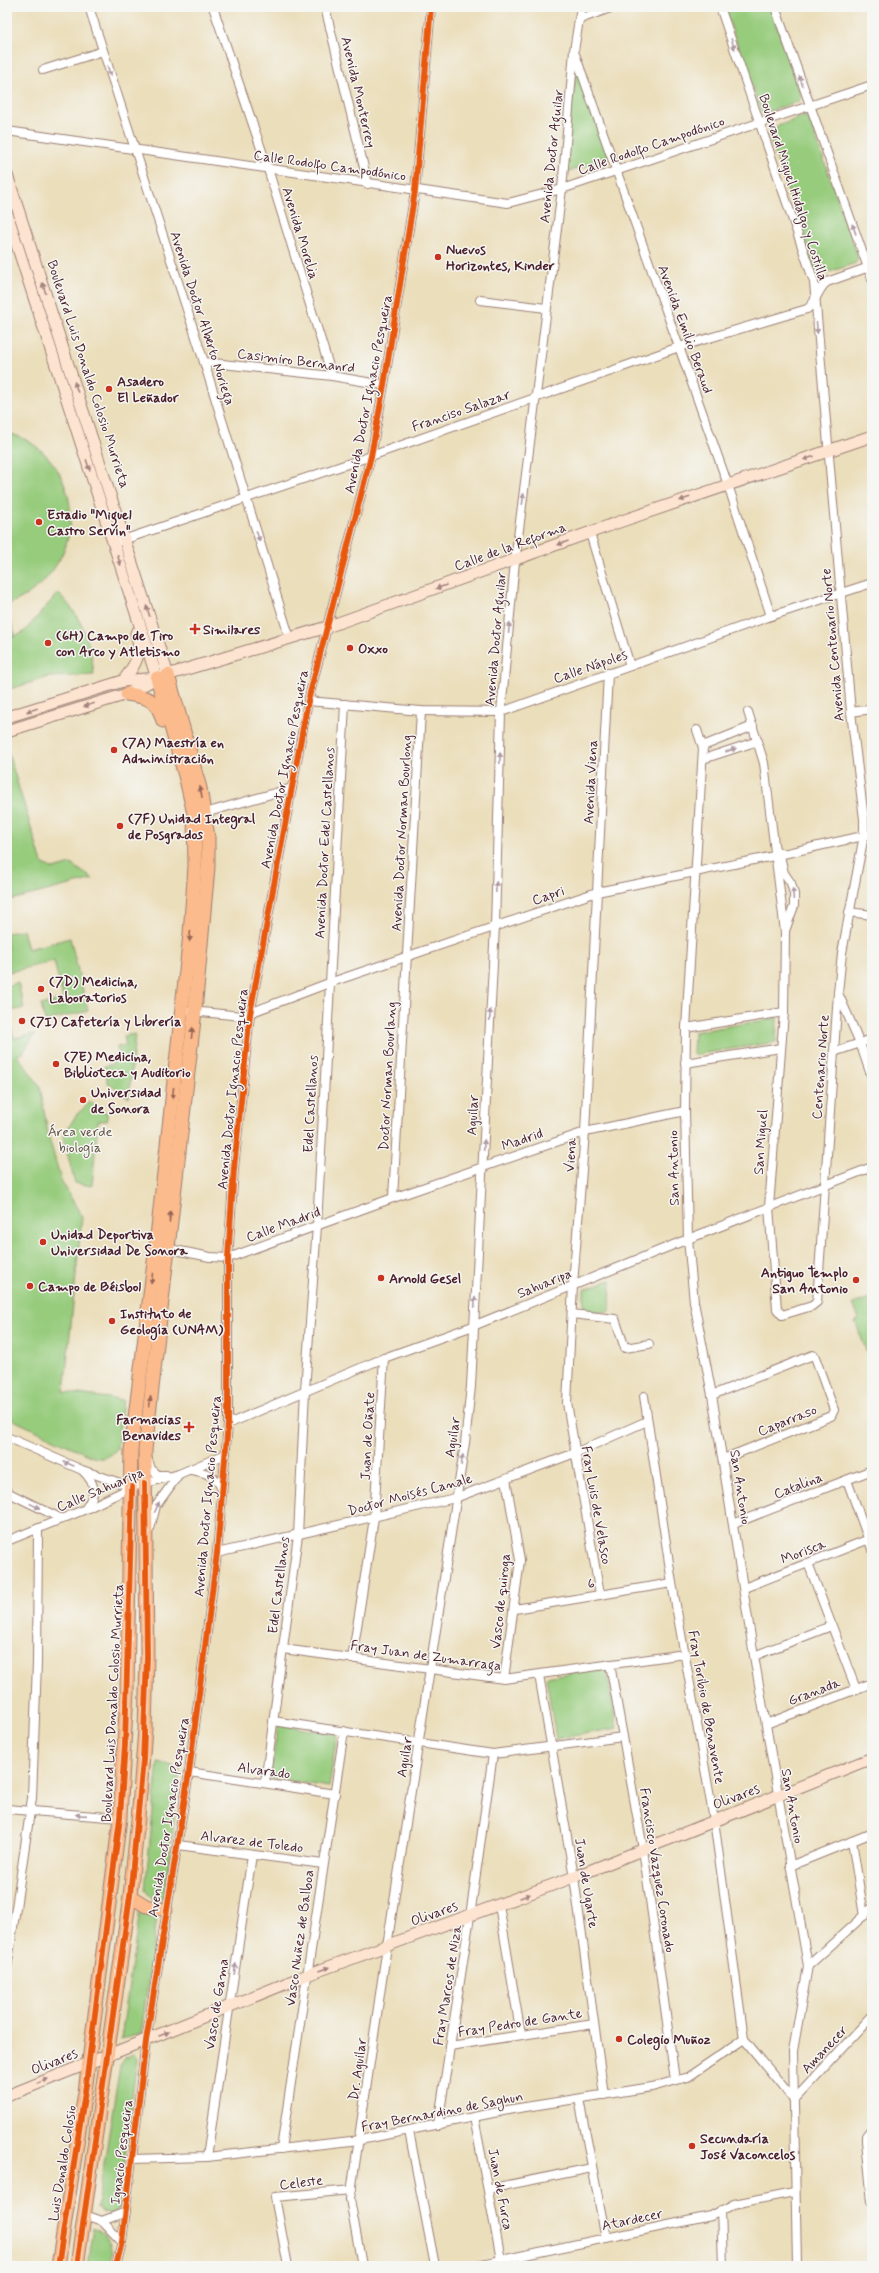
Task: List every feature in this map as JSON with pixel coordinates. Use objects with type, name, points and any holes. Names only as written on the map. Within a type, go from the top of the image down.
[{"type":"main road","name":"Boulevard Luis Donaldo Colosio Murrieta","points":[[7,175],[125,540],[162,676],[194,814],[196,839],[190,934],[161,1247],[145,1450],[146,1729],[130,1896],[107,2056]]},
{"type":"main road","name":"Boulevard Luis Donaldo Colosio Murrieta","points":[[7,214],[124,577],[162,676],[200,788],[208,837],[208,867],[195,1011],[131,1450],[129,1471],[132,1487],[125,1736],[120,1818],[89,2063]]},
{"type":"main road","name":"Calle de la Reforma","points":[[7,717],[123,681],[162,676],[327,627],[590,533],[872,436]]},
{"type":"main road","points":[[123,681],[137,662],[139,645],[126,600],[124,577]]},
{"type":"main road","name":"Calle de la Reforma","points":[[7,731],[127,694],[162,676]]},
{"type":"main road","points":[[127,694],[142,696],[158,706],[201,858],[199,909],[203,929]]},
{"type":"main road","name":"Olivares","points":[[7,2096],[308,1975],[574,1877],[872,1758]]},
{"type":"main road","points":[[130,1896],[146,1906],[166,1910]]},
{"type":"main road","name":"Luis Donaldo Colosio","points":[[78,2266],[107,2056]]},
{"type":"main road","name":"Luis Donaldo Colosio","points":[[58,2266],[89,2063]]},
{"type":"main road","points":[[85,2092],[94,2094],[101,2101]]},
{"type":"street","name":"Avenida Doctor Alberto Noriega","points":[[89,7],[204,362],[290,639]]},
{"type":"street","name":"Avenida Morelia","points":[[213,7],[268,169],[332,376]]},
{"type":"street","name":"Avenida Monterrey","points":[[326,7],[368,184]]},
{"type":"street","name":"Avenida Doctor Ignacio Pesqueira","points":[[146,2041],[189,1772],[217,1553],[228,1424],[228,1258],[234,1168],[250,1014],[308,701],[371,456],[384,384],[416,191],[431,7]]},
{"type":"street","name":"Avenida Doctor Aguilar","points":[[495,926],[502,712],[515,561],[534,398],[562,189],[574,51],[581,7]]},
{"type":"street","points":[[580,19],[613,7]]},
{"type":"street","name":"Boulevard Miguel Hidalgo y Costilla","points":[[720,7],[814,282],[828,452]]},
{"type":"street","points":[[775,7],[809,106],[870,267],[872,279]]},
{"type":"street","points":[[43,70],[103,51]]},
{"type":"street","name":"Avenida Emilio Beraud","points":[[574,51],[728,485],[772,616]]},
{"type":"street","name":"Calle Rodolfo Campodónico","points":[[7,131],[500,204],[516,202],[562,189],[872,85]]},
{"type":"street","points":[[815,300],[822,286],[827,282],[870,267]]},
{"type":"street","points":[[480,300],[546,308]]},
{"type":"street","name":"Franciso Salazar","points":[[113,544],[371,456],[679,347],[806,309],[815,300]]},
{"type":"street","name":"Casimiro Bernanrd","points":[[204,362],[332,376],[384,384]]},
{"type":"street","name":"Avenida Centenario Norte","points":[[828,452],[851,712],[864,818],[868,834]]},
{"type":"street","points":[[590,533],[630,666]]},
{"type":"street","name":"Calle Nápoles","points":[[308,701],[421,711],[502,712],[608,673],[872,583]]},
{"type":"street","name":"Avenida Viena","points":[[597,892],[608,673]]},
{"type":"street","name":"Avenida Doctor Edel Castellanos","points":[[329,983],[345,704]]},
{"type":"street","points":[[851,712],[872,710]]},
{"type":"street","name":"Avenida Doctor Norman Bourlong","points":[[406,956],[421,711]]},
{"type":"street","points":[[748,712],[764,764],[777,853]]},
{"type":"street","points":[[703,746],[753,726]]},
{"type":"street","points":[[697,730],[703,746],[703,759],[758,741]]},
{"type":"street","name":"San Antonio","points":[[703,759],[694,873],[686,1028],[685,1111],[688,1238],[694,1302],[723,1459],[754,1656],[808,1966],[793,2051],[794,2192],[797,2266]]},
{"type":"street","points":[[205,813],[292,788]]},
{"type":"street","name":"Capri","points":[[182,1010],[237,1016],[250,1014],[329,983],[597,892],[694,873],[777,853],[868,834]]},
{"type":"street","name":"Centenario Norte","points":[[816,1302],[838,992],[849,912],[868,834]]},
{"type":"street","name":"San Miguel","points":[[777,853],[785,932],[784,1012],[769,1207],[778,1312],[782,1315],[812,1306],[816,1302]]},
{"type":"street","name":"San Miguel","points":[[777,853],[794,894],[794,906],[785,932]]},
{"type":"street","name":"Viena","points":[[569,1421],[567,1403],[573,1285],[585,1132],[597,892]]},
{"type":"street","points":[[849,912],[872,915]]},
{"type":"street","name":"Aguilar","points":[[387,1946],[420,1742],[429,1669],[465,1442],[471,1386],[495,926]]},
{"type":"street","name":"Doctor Norman Bourlang","points":[[393,1198],[406,956]]},
{"type":"street","name":"Edel Castellanos","points":[[317,1226],[329,983]]},
{"type":"street","points":[[838,992],[860,1043],[872,1078]]},
{"type":"street","points":[[686,1028],[784,1012]]},
{"type":"street","points":[[834,1052],[872,1039]]},
{"type":"street","points":[[685,1063],[781,1048]]},
{"type":"street","name":"Madrid","points":[[393,1198],[585,1132],[685,1111]]},
{"type":"street","name":"Sahuaripa","points":[[228,1424],[305,1390],[384,1358],[473,1326],[688,1238],[872,1168]]},
{"type":"street","name":"Calle Madrid","points":[[161,1247],[210,1257],[228,1258],[393,1198]]},
{"type":"street","points":[[305,1390],[317,1226]]},
{"type":"street","points":[[572,1314],[615,1319],[624,1346],[627,1348],[649,1344]]},
{"type":"street","name":"Caparraso","points":[[712,1395],[813,1355],[834,1410],[831,1416],[723,1459]]},
{"type":"street","name":"Juan de Oñate","points":[[352,1658],[374,1518],[384,1358]]},
{"type":"street","name":"Edel Castellanos","points":[[264,1783],[298,1535],[305,1390]]},
{"type":"street","name":"Fray Toribio de Benavente","points":[[644,1396],[672,1583],[714,1820],[744,2039]]},
{"type":"street","name":"Fray Luis de Velasco","points":[[569,1421],[600,1595]]},
{"type":"street","name":"Doctor Moisés Canale","points":[[217,1553],[374,1518],[455,1498],[575,1453],[647,1422]]},
{"type":"street","points":[[7,1437],[82,1470],[132,1487]]},
{"type":"street","points":[[145,1450],[151,1469],[158,1475],[179,1474]]},
{"type":"street","name":"Calle Sahuaripa","points":[[7,1541],[86,1509],[132,1487],[179,1474],[226,1454]]},
{"type":"street","points":[[82,1470],[92,1480],[94,1486],[86,1509]]},
{"type":"street","points":[[190,1470],[210,1475],[220,1484],[222,1490]]},
{"type":"street","name":"Catalina","points":[[734,1524],[872,1470]]},
{"type":"street","points":[[146,1559],[151,1522],[156,1506],[179,1474]]},
{"type":"street","name":"Vasco de quiroga","points":[[504,1679],[520,1568],[520,1550],[506,1479]]},
{"type":"street","points":[[847,1480],[870,1539],[872,1549]]},
{"type":"street","points":[[7,1492],[62,1519]]},
{"type":"street","points":[[7,1970],[30,1811],[37,1663],[38,1529]]},
{"type":"street","name":"Morisca","points":[[744,1588],[870,1539]]},
{"type":"street","points":[[808,1563],[856,1689]]},
{"type":"street","name":"6","points":[[515,1609],[672,1583]]},
{"type":"street","points":[[754,1656],[831,1626]]},
{"type":"street","name":"Fray Juan de Zumarraga","points":[[283,1649],[504,1679],[685,1654]]},
{"type":"street","name":"Francisco Vazquez Coronado","points":[[610,1664],[643,1849],[675,2080]]},
{"type":"street","name":"Juan de Ugarte","points":[[540,1675],[550,1748],[574,1877],[604,2095]]},
{"type":"street","name":"Granada","points":[[766,1724],[872,1683]]},
{"type":"street","points":[[273,1721],[492,1754],[550,1748],[623,1737]]},
{"type":"street","name":"Vasco Nuñez de Balboa","points":[[281,2149],[344,1731]]},
{"type":"street","name":"Fray Marcos de Niza","points":[[438,2125],[470,1916],[492,1754]]},
{"type":"street","name":"Alvarado","points":[[189,1772],[335,1794]]},
{"type":"street","points":[[7,1809],[120,1818]]},
{"type":"street","points":[[790,1866],[872,1832]]},
{"type":"street","points":[[852,1841],[864,1916]]},
{"type":"street","name":"Alvarez de Toledo","points":[[178,1845],[323,1864]]},
{"type":"street","name":"Vasco de Gama","points":[[207,2157],[252,1855]]},
{"type":"street","points":[[500,1905],[521,2035]]},
{"type":"street","points":[[808,1966],[872,1908]]},
{"type":"street","name":"Dr. Aguilar","points":[[362,2266],[350,2209],[387,1946]]},
{"type":"street","name":"Amanecer","points":[[794,2100],[872,2016]]},
{"type":"street","name":"Fray Pedro de Gante","points":[[450,2046],[594,2024]]},
{"type":"street","points":[[744,2039],[794,2100]]},
{"type":"street","name":"Fray Bernardino de Saghun","points":[[132,2159],[207,2157],[360,2140],[409,2132],[474,2117],[604,2095],[675,2080],[700,2070],[744,2039]]},
{"type":"street","name":"Ignacio Pesqueira","points":[[116,2266],[122,2242],[126,2212],[146,2041]]},
{"type":"street","points":[[579,2099],[606,2238]]},
{"type":"street","name":"Juan de Furca","points":[[474,2117],[502,2264]]},
{"type":"street","points":[[872,2128],[866,2136],[866,2141],[872,2200]]},
{"type":"street","points":[[409,2132],[435,2266]]},
{"type":"street","points":[[488,2189],[592,2168]]},
{"type":"street","name":"Celeste","points":[[288,2266],[276,2197],[352,2190]]},
{"type":"street","name":"Atardecer","points":[[473,2266],[502,2264],[606,2238],[710,2216],[734,2204],[794,2192]]},
{"type":"street","points":[[721,2210],[723,2266]]},
{"type":"street","points":[[102,2221],[126,2212]]},
{"type":"street","points":[[85,2216],[102,2221],[122,2242]]},
{"type":"green space","points":[[724,7],[770,7],[801,96],[799,101],[765,113],[761,112]]},
{"type":"green space","points":[[576,66],[610,158],[564,173]]},
{"type":"green space","points":[[804,116],[809,118],[858,257],[856,263],[820,275],[816,272],[768,134],[770,129]]},
{"type":"green space","name":"Estadio \"Miguel Castro Servín\"","points":[[7,433],[21,437],[34,444],[50,459],[65,485],[70,506],[70,526],[65,546],[56,565],[43,581],[27,595],[7,605]]},
{"type":"green space","name":"(6H) Campo de Tiro con Arco y Atletismo","points":[[58,593],[73,611],[84,631],[93,663],[94,675],[49,677],[7,690],[7,640],[15,636],[7,639],[7,613],[16,636],[24,632]]},
{"type":"green space","points":[[7,749],[42,863],[53,869],[71,864],[93,879],[7,901]]},
{"type":"green space","points":[[23,930],[28,949],[70,938],[88,1011],[45,1021],[41,1005],[63,999],[54,961],[10,972],[7,957],[7,933]]},
{"type":"green space","points":[[18,983],[24,1008],[7,1012],[7,986]]},
{"type":"green space","name":"Unidad Deportiva Universidad De Sonora","points":[[7,1012],[14,1038],[35,1034],[23,1053],[17,1055],[40,1086],[48,1134],[61,1180],[82,1217],[64,1392],[123,1400],[117,1448],[112,1454],[103,1458],[93,1457],[7,1417]]},
{"type":"green space","points":[[777,1018],[776,1042],[693,1055],[694,1032]]},
{"type":"green space","points":[[135,1034],[129,1098],[108,1083],[104,1066],[113,1064],[111,1056],[119,1055],[117,1047],[126,1045],[124,1036]]},
{"type":"green space","name":"Área verde biología","points":[[89,1101],[107,1113],[107,1121],[98,1121],[92,1186],[75,1183],[63,1137],[76,1115]]},
{"type":"green space","points":[[611,1280],[610,1312],[584,1311],[584,1289]]},
{"type":"green space","points":[[872,1297],[872,1366],[855,1321],[859,1319],[853,1304]]},
{"type":"green space","points":[[606,1667],[617,1728],[556,1739],[546,1677]]},
{"type":"green space","points":[[278,1725],[337,1734],[329,1787],[270,1778]]},
{"type":"green space","points":[[158,1762],[180,1768],[165,1896],[159,1900],[153,1900],[145,1890]]},
{"type":"green space","points":[[140,1909],[157,1917],[141,2034],[121,2039]]},
{"type":"green space","points":[[134,2054],[137,2057],[119,2208],[112,2214],[103,2213],[97,2206],[120,2066],[125,2058]]},
{"type":"green space","points":[[93,2227],[99,2230],[107,2238],[111,2248],[110,2266],[87,2266]]},
{"type":"cycle path","points":[[116,2266],[122,2242],[146,2041],[189,1772],[217,1553],[228,1424],[228,1258],[234,1168],[250,1014],[308,701],[371,456],[384,385],[415,191],[431,7]]},
{"type":"cycle path","points":[[77,2266],[130,1896],[143,1760],[147,1657],[145,1483]]},
{"type":"cycle path","points":[[58,2266],[85,2092],[120,1818],[125,1744],[132,1487]]},
{"type":"place","name":"Nuevos Horizontes, Kinder","points":[[438,257]]},
{"type":"place","name":"Asadero El Leñador","points":[[109,389]]},
{"type":"place","name":"Estadio \"Miguel Castro Servín\"","points":[[39,522]]},
{"type":"place","name":"Similares","points":[[195,629]]},
{"type":"place","name":"(6H) Campo de Tiro con Arco y Atletismo","points":[[48,643]]},
{"type":"place","name":"Oxxo","points":[[350,648]]},
{"type":"place","name":"(7A) Maestría en Administración","points":[[114,750]]},
{"type":"place","name":"(7F) Unidad Integral de Posgrados","points":[[120,826]]},
{"type":"place","name":"(7D) Medicina, Laboratorios","points":[[41,989]]},
{"type":"place","name":"(7I) Cafetería y Librería","points":[[22,1021]]},
{"type":"place","name":"(7E) Medicina, Biblioteca y Auditorio","points":[[56,1064]]},
{"type":"place","name":"Universidad de Sonora","points":[[83,1100]]},
{"type":"place","name":"Unidad Deportiva Universidad De Sonora","points":[[43,1242]]},
{"type":"place","name":"Arnold Gesel","points":[[381,1278]]},
{"type":"place","name":"Antiguo Templo San Antonio","points":[[856,1280]]},
{"type":"place","name":"Campo de Béisbol","points":[[30,1286]]},
{"type":"place","name":"Instituto de Geología (UNAM)","points":[[112,1321]]},
{"type":"place","name":"Farmacias Benavides","points":[[189,1427]]},
{"type":"place","name":"Colegio Muñoz","points":[[619,2039]]},
{"type":"place","name":"Secundaría José Vaconcelos","points":[[692,2146]]}]
